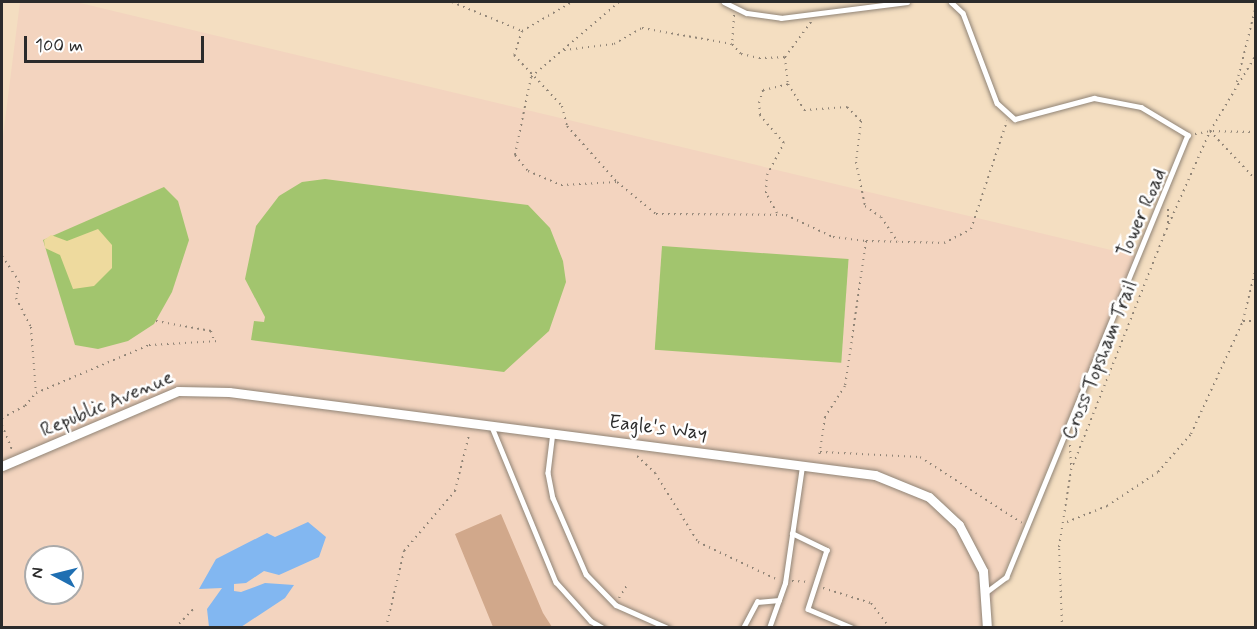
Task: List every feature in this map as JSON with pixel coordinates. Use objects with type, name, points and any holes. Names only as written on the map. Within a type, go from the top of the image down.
[{"type":"street","name":"Republic Avenue","points":[[2,466],[178,391],[230,392]]},
{"type":"street","name":"Eagle's Way","points":[[230,392],[553,432],[817,467],[896,480],[929,497],[971,544],[987,592],[987,627]]},
{"type":"lane","points":[[724,2],[735,8],[767,17],[814,14],[907,2]]},
{"type":"lane","points":[[951,2],[963,13],[997,103],[1009,115],[1021,120],[1094,98],[1141,107],[1188,135]]},
{"type":"lane","name":"Tower Road","points":[[987,592],[1007,577],[1166,196],[1188,135]]},
{"type":"lane","points":[[492,426],[556,582],[591,621],[603,627]]},
{"type":"lane","points":[[553,432],[548,473],[553,498],[586,574],[616,605],[668,627]]},
{"type":"lane","points":[[769,627],[785,583],[802,465]]},
{"type":"lane","points":[[792,533],[827,550],[808,609],[853,627]]},
{"type":"lane","points":[[743,627],[757,602],[779,600]]},
{"type":"path","points":[[306,2],[344,2]]},
{"type":"path","points":[[452,2],[522,31]]},
{"type":"path","points":[[572,2],[522,31],[514,55],[531,77],[562,106],[567,126],[617,182],[656,214],[777,214],[833,237],[866,241],[944,243],[971,229],[1009,115]]},
{"type":"path","points":[[617,182],[561,185],[528,171],[514,154],[518,119],[531,77],[619,2]]},
{"type":"path","points":[[1237,84],[1256,6]]},
{"type":"path","points":[[732,44],[735,8]]},
{"type":"path","points":[[563,50],[614,44],[642,28],[732,44],[741,54],[785,57],[807,35],[814,14]]},
{"type":"path","name":"Cross Topsham Trail","points":[[1062,627],[1059,548],[1067,522],[1071,470],[1168,227],[1210,131],[1256,55]]},
{"type":"path","points":[[785,57],[788,84],[804,110],[847,107],[861,121],[856,162],[865,206],[881,217],[898,242]]},
{"type":"path","points":[[777,214],[766,193],[767,175],[784,143],[760,115],[759,103],[764,90],[788,84]]},
{"type":"path","points":[[1188,135],[1210,131],[1256,132]]},
{"type":"path","points":[[1210,131],[1256,180]]},
{"type":"path","points":[[1166,196],[1168,227]]},
{"type":"path","points":[[817,467],[825,417],[845,386],[866,241]]},
{"type":"path","points":[[2,256],[19,280],[16,298],[31,327],[36,393]]},
{"type":"path","points":[[1067,522],[1107,506],[1158,472],[1191,434],[1243,321],[1256,267]]},
{"type":"path","points":[[156,321],[211,331],[214,341]]},
{"type":"path","points":[[1243,321],[1256,321]]},
{"type":"path","points":[[2,418],[25,406],[36,393],[149,345],[219,341]]},
{"type":"path","points":[[2,425],[16,460]]},
{"type":"path","points":[[386,627],[404,551],[455,491],[469,435]]},
{"type":"path","points":[[820,452],[920,457],[1028,526]]},
{"type":"path","points":[[635,453],[655,473],[698,542],[785,583],[800,579],[871,603],[890,627]]},
{"type":"path","points":[[175,627],[195,607]]},
{"type":"shaded area","points":[[20,2],[76,2],[1136,256],[981,627],[2,628],[2,144]]},
{"type":"green space","points":[[325,179],[528,205],[550,228],[563,261],[566,282],[549,331],[504,372],[251,340],[254,321],[264,322],[265,317],[245,279],[256,226],[279,196],[302,182]]},
{"type":"green space","points":[[164,187],[178,201],[189,240],[172,292],[154,324],[128,341],[98,349],[75,345],[43,240]]},
{"type":"green space","points":[[662,246],[849,259],[841,363],[655,350]]},
{"type":"sand","points":[[98,229],[112,245],[112,268],[94,286],[73,289],[60,255],[45,248],[44,240],[51,235],[67,241]]},
{"type":"water","points":[[308,522],[326,537],[319,557],[279,575],[264,571],[246,583],[234,584],[234,591],[241,592],[265,583],[294,585],[285,598],[241,627],[209,627],[207,609],[222,588],[199,589],[216,559],[267,533],[275,537]]},
{"type":"building","points":[[501,514],[543,613],[552,627],[493,627],[455,534]]}]
